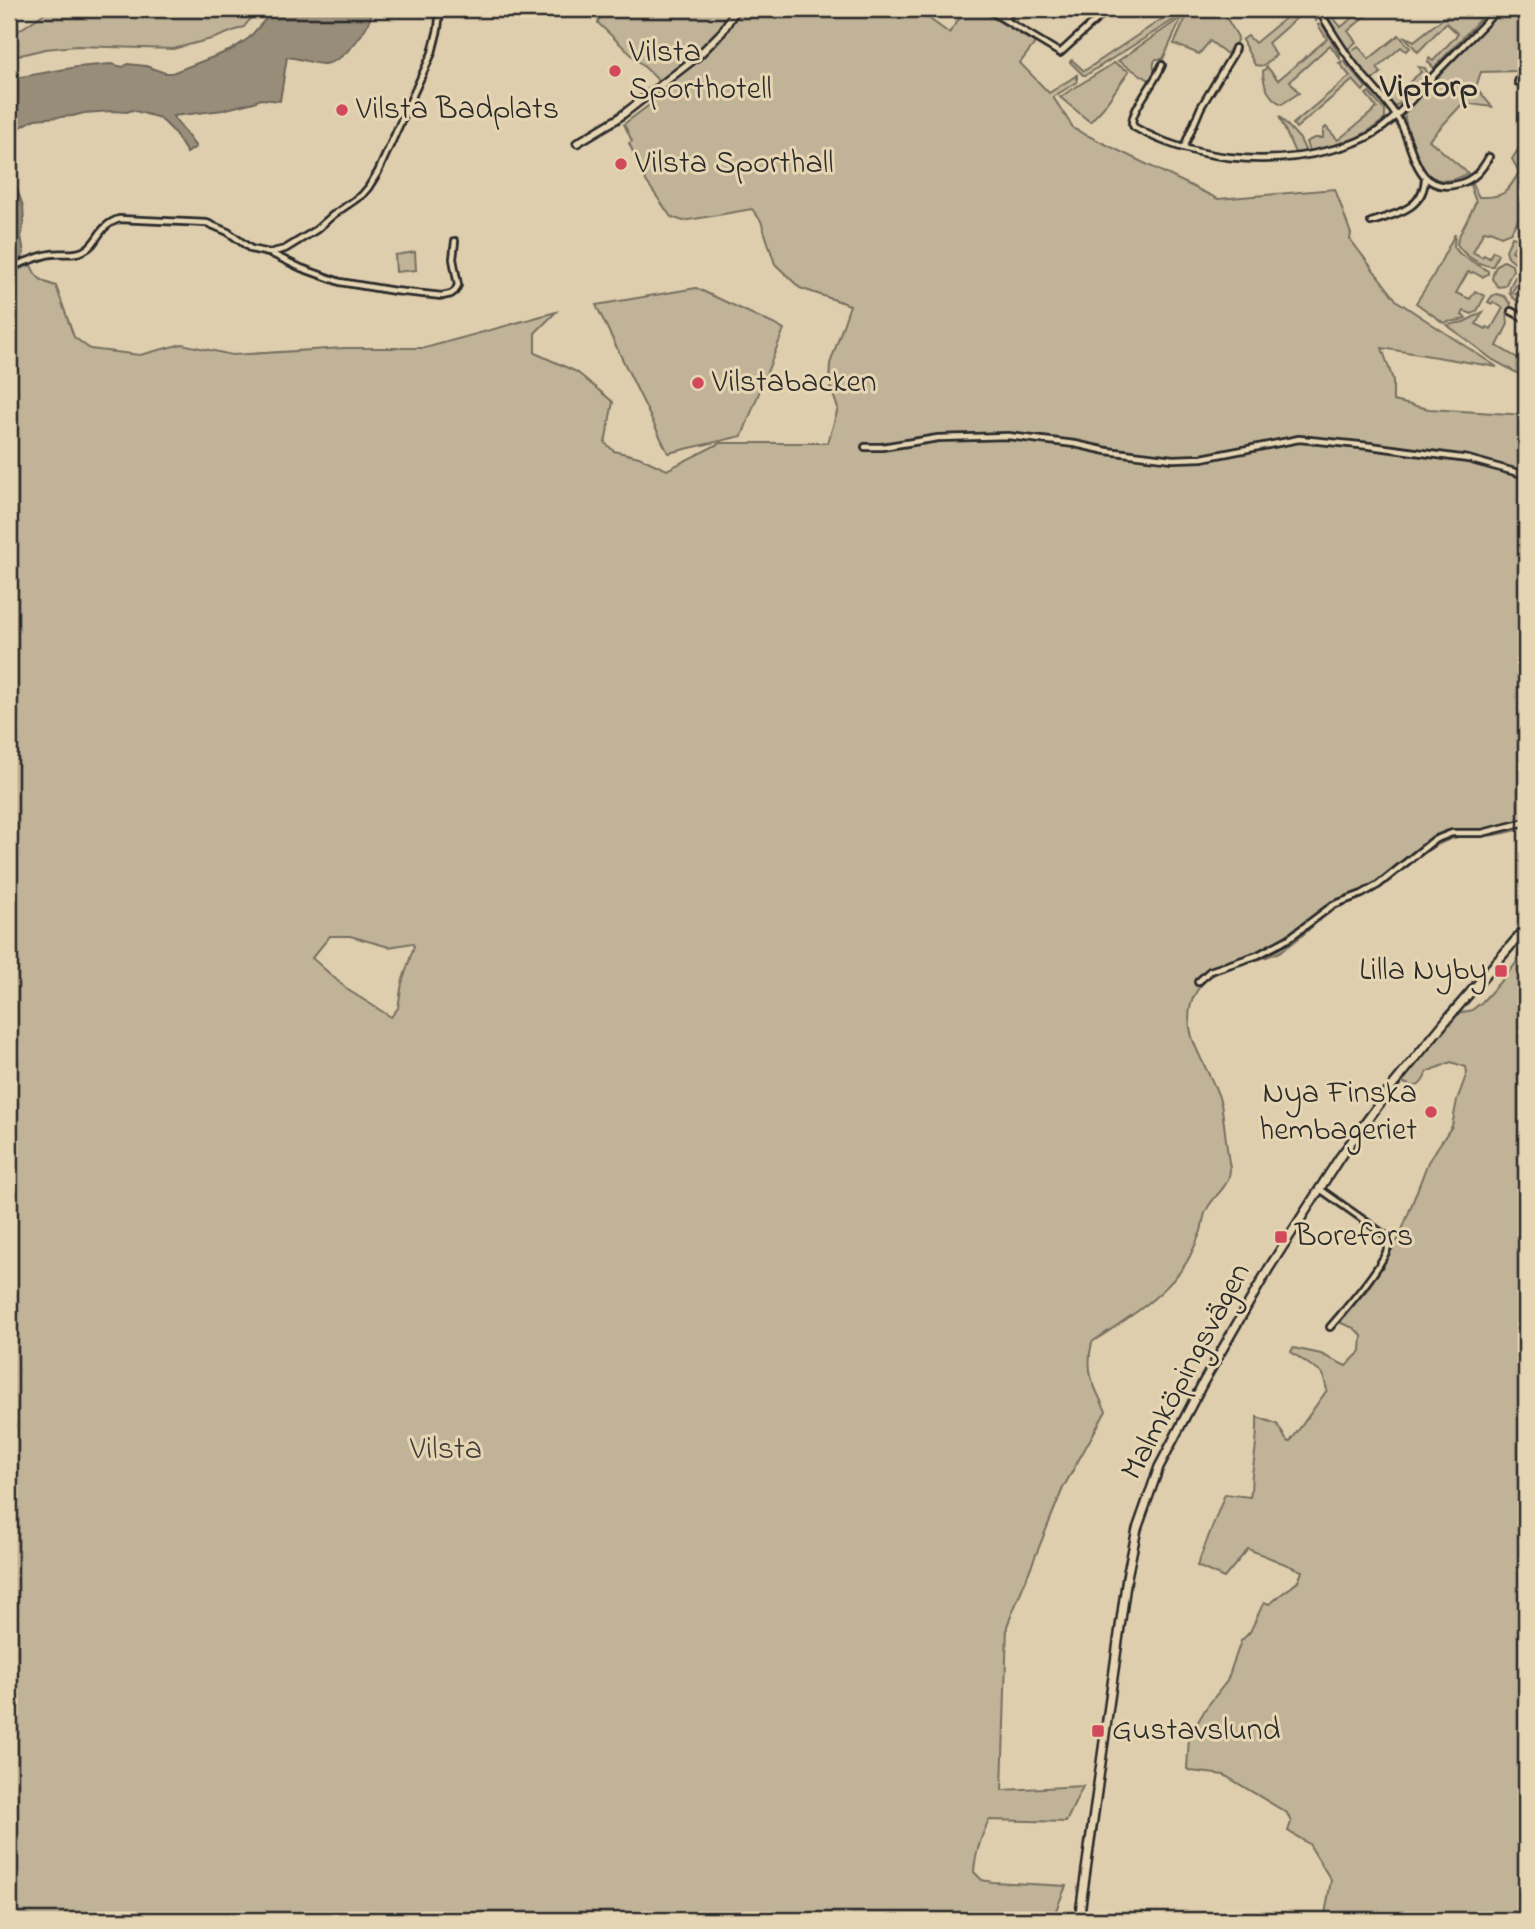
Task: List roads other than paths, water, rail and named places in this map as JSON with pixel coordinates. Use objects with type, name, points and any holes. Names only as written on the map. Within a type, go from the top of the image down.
[{"type":"main road","name":"Malmköpingsvägen","points":[[1079,1920],[1133,1542],[1159,1467],[1250,1300],[1319,1188],[1421,1049],[1526,928]]},
{"type":"street","points":[[269,253],[285,249],[301,240],[368,188],[378,172],[432,53],[440,9]]},
{"type":"street","points":[[577,143],[617,119],[697,57],[714,41],[736,9]]},
{"type":"street","points":[[987,9],[1060,53],[1108,9]]},
{"type":"street","points":[[1004,19],[1014,9]]},
{"type":"street","points":[[1318,9],[1347,55],[1396,115],[1405,130],[1413,158],[1425,177],[1440,185],[1458,184],[1473,178],[1489,157]]},
{"type":"street","points":[[1162,65],[1155,81],[1133,113],[1132,123],[1140,130],[1184,148],[1209,154],[1240,159],[1297,157],[1320,153],[1377,132],[1494,10]]},
{"type":"street","points":[[1184,148],[1201,107],[1235,48]]},
{"type":"street","points":[[1518,82],[1526,65]]},
{"type":"street","points":[[1371,222],[1410,208],[1420,197],[1425,177]]},
{"type":"street","points":[[9,267],[48,254],[74,254],[85,250],[107,225],[119,219],[207,223],[222,228],[251,249],[269,253],[300,268],[340,282],[442,296],[451,294],[458,285],[453,258],[455,241]]},
{"type":"street","points":[[1511,311],[1526,319]]},
{"type":"street","points":[[865,447],[938,438],[1008,436],[1173,459],[1202,458],[1299,439],[1468,459],[1526,475]]},
{"type":"street","points":[[1198,982],[1210,971],[1258,955],[1288,939],[1334,905],[1378,885],[1434,840],[1452,833],[1482,833],[1526,822]]},
{"type":"street","points":[[1319,1188],[1385,1236],[1389,1242],[1376,1269],[1331,1327]]},
{"type":"railway","points":[[9,15],[18,9]]},
{"type":"place","name":"Vilsta Sporthotell","points":[[615,71]]},
{"type":"place","name":"Vilsta Badplats","points":[[342,110]]},
{"type":"place","name":"Vilsta Sporthall","points":[[621,164]]},
{"type":"place","name":"Vilstabacken","points":[[698,383]]},
{"type":"place","name":"Lilla Nyby","points":[[1501,971]]},
{"type":"place","name":"Nya Finska hembageriet","points":[[1431,1112]]},
{"type":"place","name":"Borefors","points":[[1281,1237]]},
{"type":"place","name":"Gustavslund","points":[[1098,1731]]},
{"type":"district","name":"Viptorp","points":[[1429,88]]},
{"type":"park label","name":"Vilsta","points":[[446,1450]]}]
